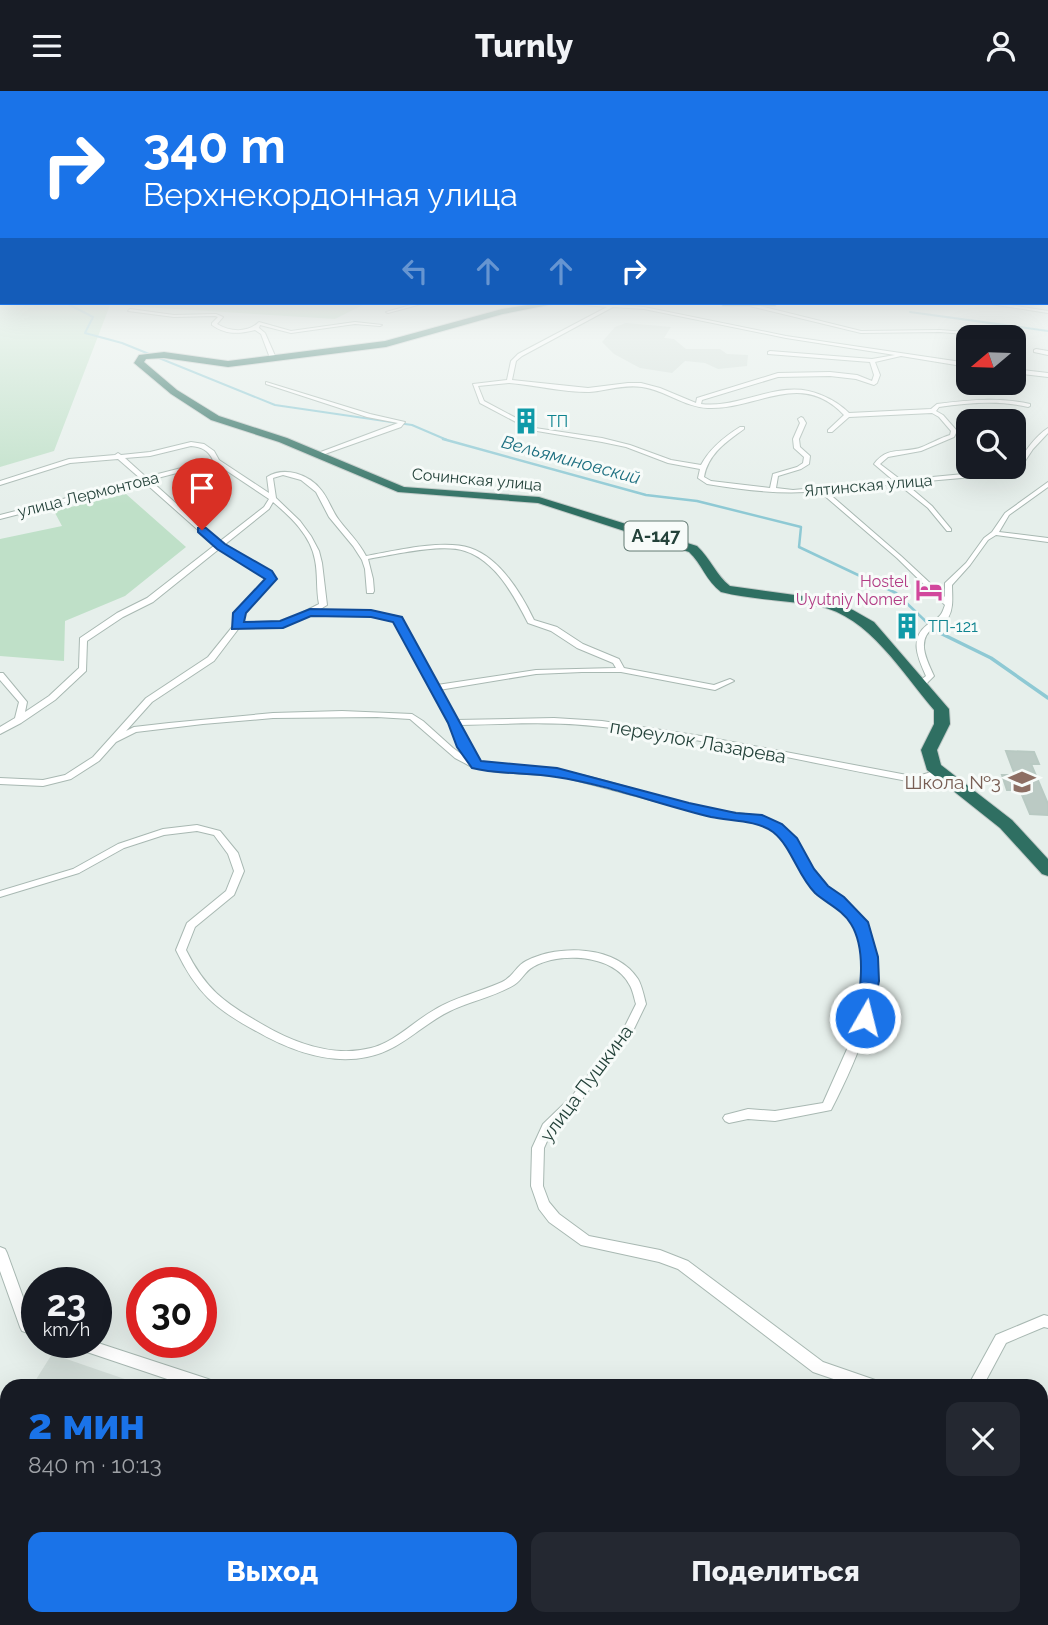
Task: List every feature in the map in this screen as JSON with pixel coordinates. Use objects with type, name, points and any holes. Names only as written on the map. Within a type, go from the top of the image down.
[{"type":"highway","name":"Сочинская улица","points":[[140,362],[141,366],[215,418],[320,454],[402,491],[539,500],[674,542],[699,553],[715,581],[732,591],[824,603],[857,617],[869,625],[941,709],[942,724],[929,750],[937,773]]},
{"type":"highway","name":"Сочинская улица","points":[[199,362],[216,364],[239,362]]},
{"type":"highway","points":[[937,773],[985,805],[1048,870]]},
{"type":"street","points":[[509,380],[514,362]]},
{"type":"street","points":[[698,405],[699,399],[771,376],[830,374],[857,377],[874,383],[877,375],[872,362]]},
{"type":"street","points":[[1026,372],[1048,375]]},
{"type":"street","points":[[742,428],[711,453],[702,467],[670,462],[602,440],[522,425],[513,417],[491,409],[482,402],[475,385],[509,380],[588,390],[641,385],[673,393],[687,403],[698,405],[724,405],[796,390],[820,396],[841,408],[847,415]]},
{"type":"street","points":[[268,383],[369,416],[402,422],[320,454]]},
{"type":"street","points":[[933,411],[937,406],[982,399],[1002,399],[1028,405]]},
{"type":"street","points":[[830,431],[847,415],[933,411],[941,416],[954,431],[952,436],[931,442],[925,448],[880,459],[877,464],[939,516],[949,530]]},
{"type":"street","points":[[773,491],[775,475],[806,464],[807,456],[797,448],[796,439],[803,422],[801,419]]},
{"type":"street","name":"Ялтинская улица","points":[[702,467],[701,478],[709,483],[773,491],[995,474],[1017,469],[1019,463],[1033,449],[1040,434],[1048,430]]},
{"type":"street","points":[[0,483],[69,461],[150,454],[191,444],[202,445],[212,452],[216,461],[273,497],[305,532],[318,554],[319,593],[323,605],[283,625],[235,628]]},
{"type":"street","points":[[0,781],[43,783],[68,777],[96,759],[116,740],[149,700],[211,659],[235,628],[240,613],[271,579],[268,574],[221,547],[118,455]]},
{"type":"street","name":"улица Лермонтова","points":[[0,517],[216,461]]},
{"type":"street","points":[[0,731],[52,698],[83,669],[83,640],[120,615],[150,600],[221,547],[267,507],[273,497],[270,477],[276,473],[289,473],[317,489],[335,520],[355,541],[365,558],[371,575],[370,591]]},
{"type":"street","points":[[922,684],[930,676],[917,649],[920,639],[930,627],[944,618],[949,605],[948,585],[986,539],[995,533],[1007,514],[1048,484]]},
{"type":"street","points":[[820,489],[899,557],[949,605]]},
{"type":"street","points":[[995,533],[1048,540]]},
{"type":"street","points":[[365,558],[423,550],[468,549],[496,570],[515,589],[531,621],[554,629],[580,646],[616,661],[621,670]]},
{"type":"street","points":[[310,613],[371,613],[397,619],[455,723],[464,747],[477,765]]},
{"type":"street","points":[[435,688],[536,672],[621,670],[715,688],[730,681]]},
{"type":"street","points":[[0,675],[23,702],[18,722]]},
{"type":"street","points":[[116,740],[134,730],[271,715],[302,713],[412,717],[426,726],[460,759],[477,765],[557,772],[736,818],[762,820],[777,827],[791,841],[807,871],[822,890],[838,900],[859,922],[869,957],[870,981],[865,1018],[827,1107],[775,1116],[748,1114],[729,1118]]},
{"type":"street","name":"переулок Лазарева","points":[[455,723],[554,721],[602,724],[701,739],[907,778],[918,779],[937,773]]},
{"type":"street","name":"улица Пушкина","points":[[0,894],[76,871],[121,846],[163,832],[197,828],[217,833],[233,853],[239,871],[230,893],[191,925],[181,950],[191,974],[215,1002],[272,1035],[329,1055],[368,1053],[408,1036],[444,1009],[515,981],[525,966],[545,956],[574,954],[601,958],[617,967],[632,979],[641,1004],[628,1030],[576,1099],[547,1127],[538,1148],[536,1170],[544,1206],[554,1218],[586,1241],[660,1256],[684,1265],[818,1367],[853,1379]]},
{"type":"street","points":[[0,1253],[21,1311]]},
{"type":"street","points":[[979,1379],[1001,1339],[1044,1321],[1048,1322]]},
{"type":"street","points":[[112,1354],[187,1379]]},
{"type":"shaded area","points":[[628,362],[684,362],[672,373],[640,368]]},
{"type":"shaded area","points":[[691,362],[747,362],[747,366],[718,369],[705,363]]},
{"type":"shaded area","points":[[50,1358],[64,1358],[125,1379],[36,1379]]},
{"type":"green space","points":[[0,362],[88,362],[54,451],[0,467]]},
{"type":"green space","points":[[126,494],[186,547],[125,596],[65,621],[64,661],[0,656],[0,539],[62,526],[54,511]]},
{"type":"building","name":"Школа №3","points":[[1006,751],[1034,752],[1039,764],[1031,764],[1048,804],[1048,815],[1030,814],[1020,790],[1007,790],[1002,775],[1015,775]]},
{"type":"waterway","name":"Вельяминовский","points":[[168,362],[275,405],[412,425],[447,440]]},
{"type":"waterway","name":"Вельяминовский","points":[[443,439],[646,495],[697,501],[801,527],[799,547],[896,593],[938,633]]},
{"type":"waterway","name":"Вельяминовский","points":[[936,631],[991,658],[1048,698]]},
{"type":"place","name":"ТП","points":[[526,421]]},
{"type":"place","name":"Hostel Uyutniy Nomer","points":[[929,590]]},
{"type":"place","name":"ТП-121","points":[[907,626]]},
{"type":"place","name":"Школа №3","points":[[1022,782]]},
{"type":"route","points":[[202,530],[221,547],[268,574],[271,579],[240,613],[237,626],[283,625],[310,613],[371,613],[397,619],[455,723],[464,747],[477,765],[557,772],[736,818],[762,820],[777,827],[791,841],[807,871],[822,890],[838,900],[859,922],[869,957],[870,981],[865,1018]]}]
